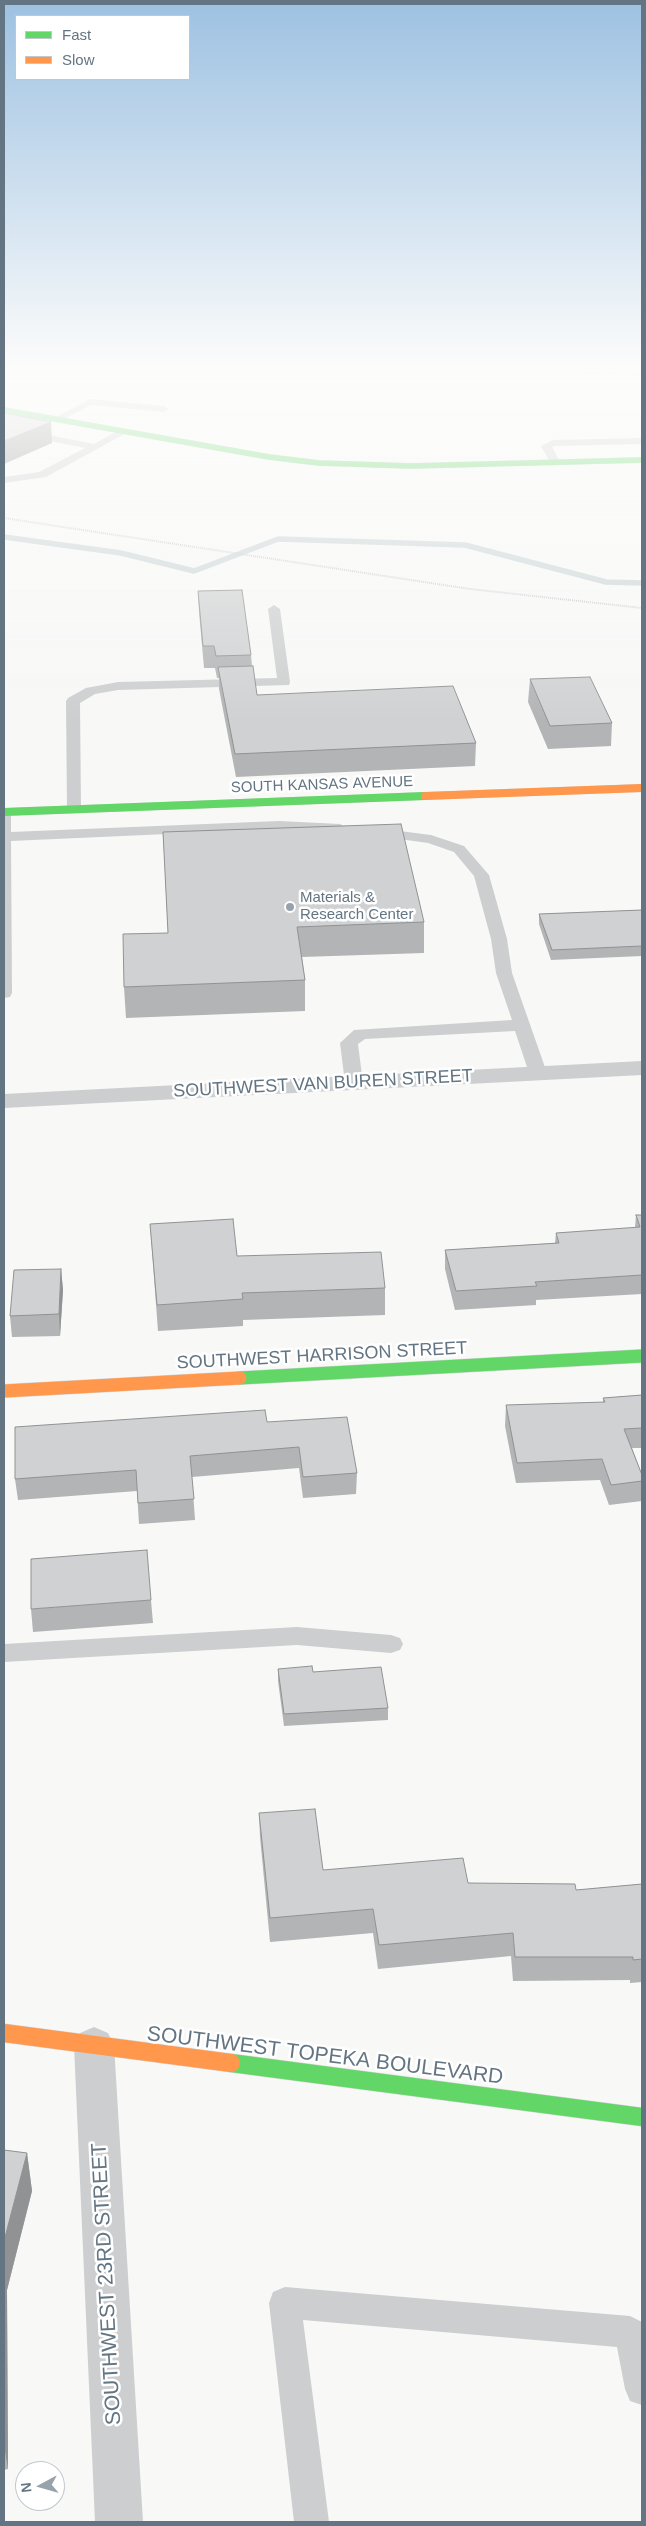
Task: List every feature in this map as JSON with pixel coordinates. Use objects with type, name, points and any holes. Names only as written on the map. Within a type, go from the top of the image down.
[{"type":"street","name":"SOUTH KANSAS AVENUE","points":[[4,812],[642,788]]},
{"type":"street","name":"SOUTHWEST VAN BUREN STREET","points":[[4,1101],[642,1068]]},
{"type":"street","name":"SOUTHWEST HARRISON STREET","points":[[4,1391],[642,1356]]},
{"type":"street","name":"SOUTHWEST TOPEKA BOULEVARD","points":[[4,2033],[642,2117]]},
{"type":"street","name":"SOUTHWEST 23RD STREET","points":[[94,2045],[119,2522]]},
{"type":"lane","points":[[74,809],[73,701],[90,691],[118,686],[284,682],[274,609]]},
{"type":"lane","points":[[4,812],[4,993]]},
{"type":"lane","points":[[4,837],[279,825],[358,830],[431,839],[459,849],[481,875],[499,940],[504,973],[538,1073]]},
{"type":"lane","points":[[354,1083],[349,1043],[360,1034],[522,1025]]},
{"type":"lane","points":[[4,1654],[297,1636],[392,1644]]},
{"type":"lane","points":[[311,2522],[285,2303],[630,2332],[642,2388]]},
{"type":"path","points":[[4,518],[250,557],[470,588],[642,608]]},
{"type":"building","points":[[242,590],[251,655],[216,656],[214,646],[203,646],[198,591]]},
{"type":"building","points":[[253,666],[257,695],[453,686],[476,743],[235,754],[218,667]]},
{"type":"building","points":[[590,677],[612,723],[550,726],[530,679]]},
{"type":"building","name":"Materials & Research Center","points":[[401,824],[424,922],[297,927],[305,980],[124,987],[123,934],[168,933],[163,832]]},
{"type":"building","points":[[642,910],[642,946],[552,950],[539,914]]},
{"type":"building","points":[[636,1215],[642,1215],[642,1275],[535,1282],[537,1286],[456,1291],[445,1250],[559,1243],[556,1233],[640,1227]]},
{"type":"building","points":[[233,1219],[237,1256],[381,1252],[385,1288],[242,1293],[243,1299],[157,1305],[150,1224]]},
{"type":"building","points":[[61,1269],[59,1314],[10,1316],[14,1270]]},
{"type":"building","points":[[642,1395],[642,1428],[624,1429],[642,1475],[642,1481],[611,1485],[602,1459],[517,1463],[506,1405],[605,1402],[603,1398]]},
{"type":"building","points":[[265,1410],[267,1422],[347,1417],[357,1473],[303,1477],[299,1447],[190,1456],[194,1499],[138,1503],[136,1470],[15,1479],[15,1427]]},
{"type":"building","points":[[147,1550],[151,1600],[31,1609],[31,1559]]},
{"type":"building","points":[[312,1666],[313,1672],[381,1667],[388,1708],[284,1714],[278,1669]]},
{"type":"building","points":[[315,1809],[323,1870],[463,1858],[468,1883],[575,1884],[576,1890],[642,1884],[642,1959],[633,1960],[633,1957],[515,1957],[513,1933],[379,1945],[373,1909],[270,1918],[259,1813]]},
{"type":"building","points":[[4,2150],[27,2153],[4,2241]]},
{"type":"waterway","points":[[4,537],[121,553],[194,571],[278,539],[465,545],[606,582],[642,583]]},
{"type":"traffic: fast","points":[[4,812],[425,796]]},
{"type":"traffic: fast","points":[[240,1378],[642,1356]]},
{"type":"traffic: fast","points":[[231,2063],[642,2117]]},
{"type":"traffic: slow","points":[[425,796],[642,788]]},
{"type":"traffic: slow","points":[[4,1391],[240,1378]]},
{"type":"traffic: slow","points":[[4,2033],[231,2063]]},
{"type":"place","name":"Materials & Research Center","points":[[290,907]]}]
